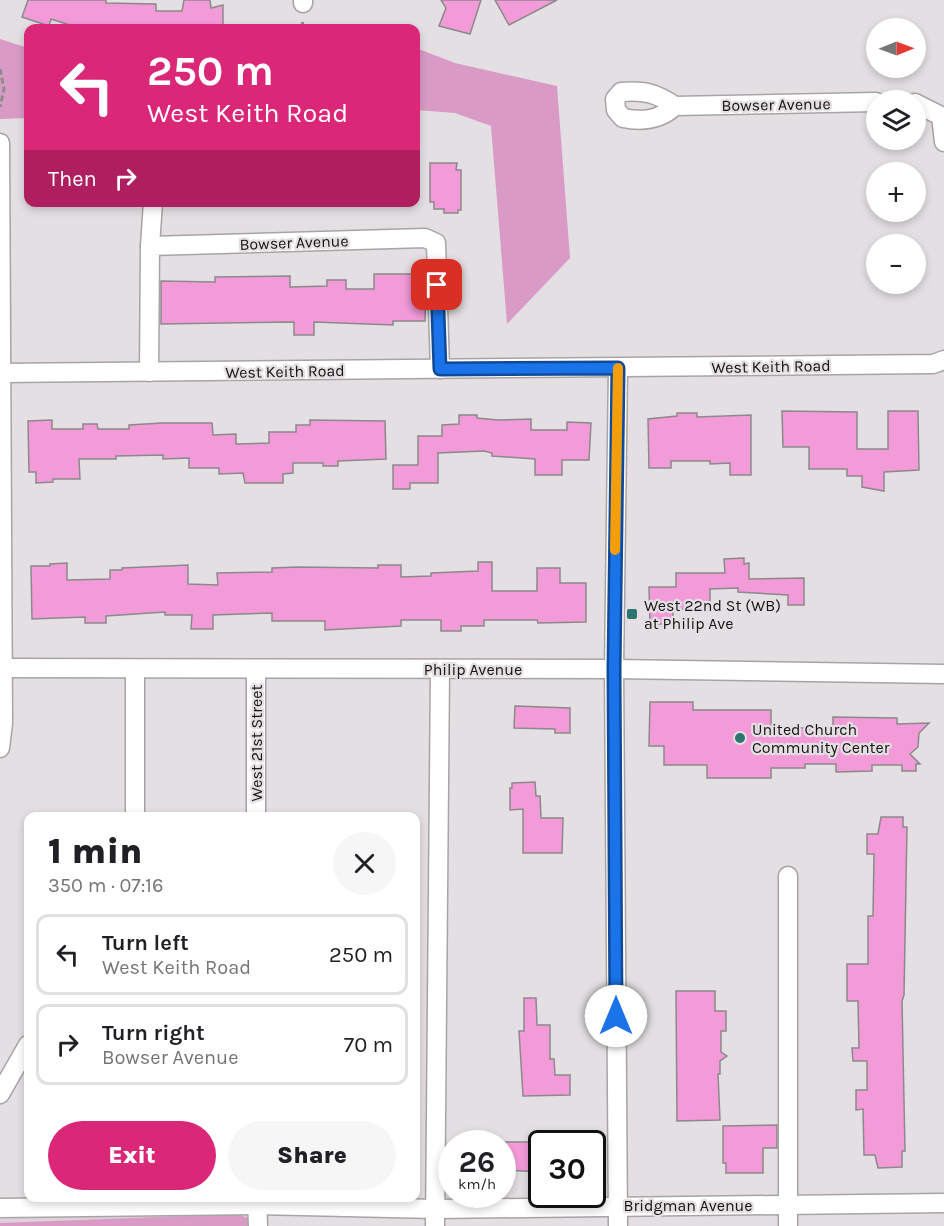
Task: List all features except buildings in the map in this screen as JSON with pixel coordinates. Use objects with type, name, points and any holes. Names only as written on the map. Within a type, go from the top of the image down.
[{"type":"street","name":"Bowser Avenue","points":[[675,106],[866,102]]},
{"type":"street","points":[[926,108],[941,116],[944,142]]},
{"type":"street","points":[[0,143],[3,723],[0,748]]},
{"type":"street","points":[[149,372],[153,207]]},
{"type":"street","name":"Bowser Avenue","points":[[150,246],[425,238],[436,243],[440,369]]},
{"type":"street","name":"West Keith Road","points":[[1,373],[933,364],[944,360]]},
{"type":"street","points":[[618,368],[614,669],[618,1226]]},
{"type":"street","name":"Philip Avenue","points":[[2,668],[614,669],[944,674]]},
{"type":"street","points":[[135,669],[135,812]]},
{"type":"street","name":"West 21st Street","points":[[256,669],[256,812]]},
{"type":"street","points":[[435,1217],[440,670]]},
{"type":"street","points":[[788,876],[788,1226]]},
{"type":"street","points":[[0,1094],[24,1052]]},
{"type":"street","name":"Bridgman Avenue","points":[[0,1208],[220,1202]]},
{"type":"street","points":[[257,1202],[258,1226]]},
{"type":"street","name":"Bridgman Avenue","points":[[268,1202],[435,1217],[617,1205],[788,1206],[944,1203]]},
{"type":"path","points":[[0,69],[4,89],[0,107]]},
{"type":"shaded area","points":[[0,39],[24,47],[24,118],[0,119]]},
{"type":"shaded area","points":[[420,50],[455,63],[557,86],[570,258],[507,324],[491,126],[455,113],[420,110]]},
{"type":"shaded area","points":[[251,1208],[252,1226],[0,1226],[0,1219]]},
{"type":"shaded area","points":[[237,1214],[248,1218],[248,1226],[0,1226],[0,1223]]},
{"type":"slow traffic","points":[[615,550],[618,368]]},
{"type":"place","name":"West 22nd St (WB) at Philip Ave","points":[[632,614]]},
{"type":"place","name":"United Church Community Center","points":[[740,738]]},
{"type":"route","points":[[437,285],[440,369],[618,368],[614,669],[616,1016]]}]
